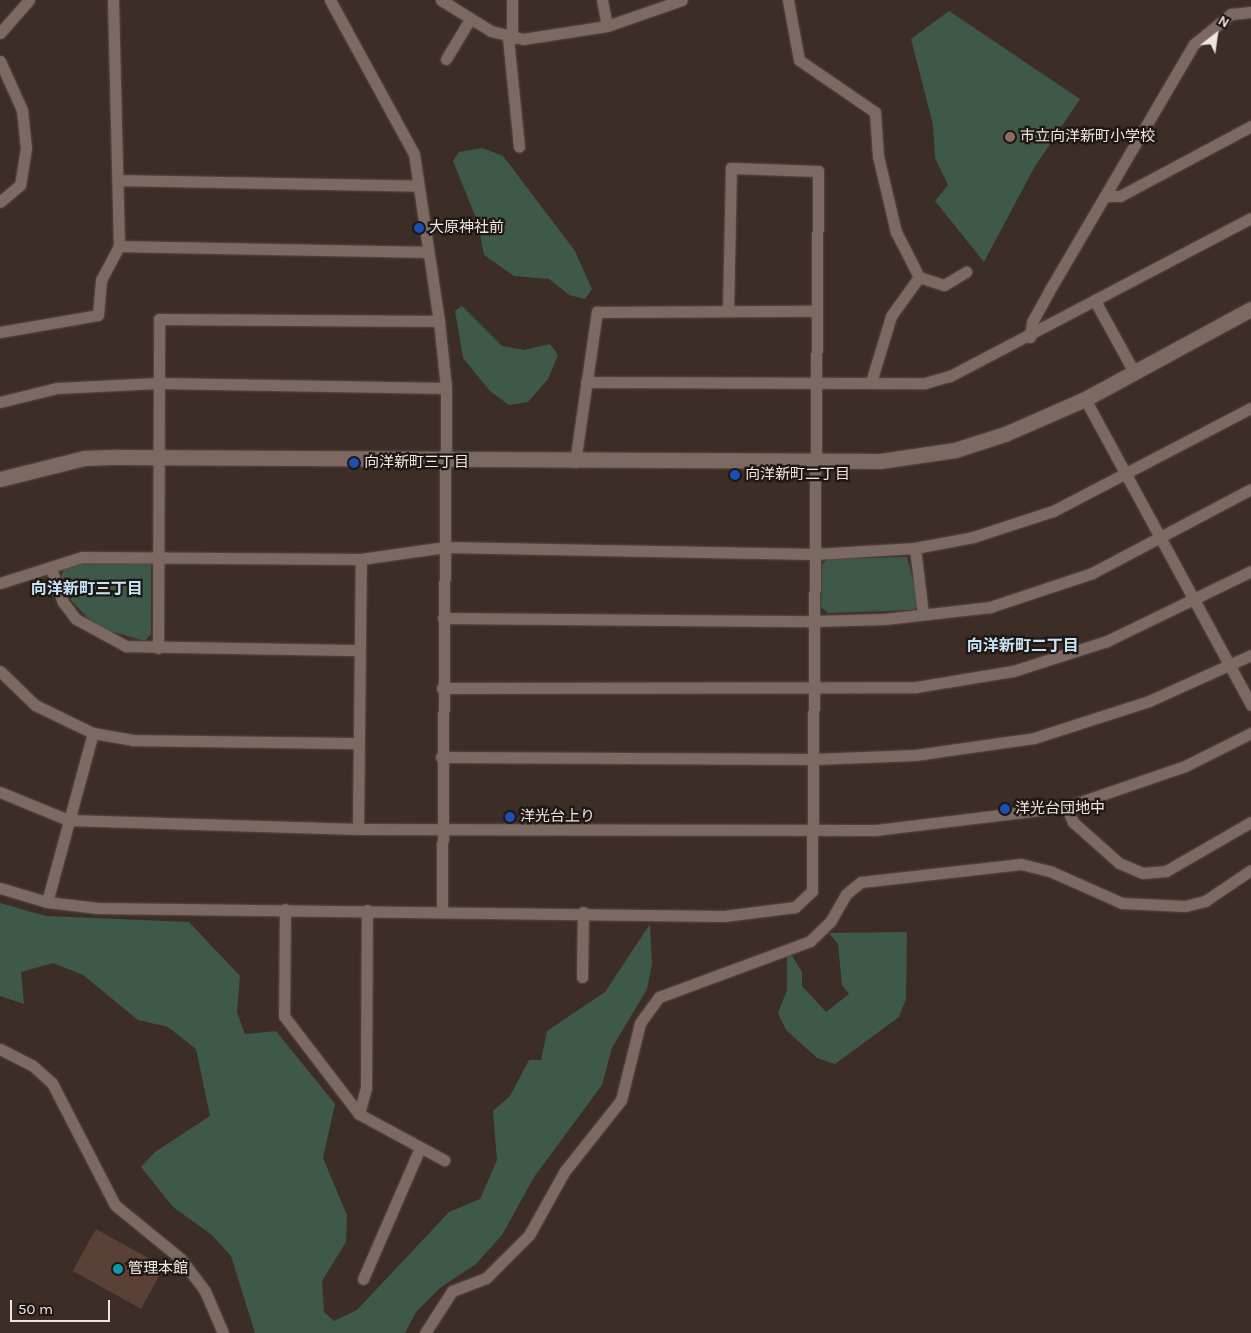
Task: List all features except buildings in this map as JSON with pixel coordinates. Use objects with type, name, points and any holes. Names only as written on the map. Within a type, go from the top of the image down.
[{"type":"street","points":[[0,32],[30,0]]},
{"type":"street","points":[[0,332],[98,315],[101,280],[119,246],[119,180],[113,0]]},
{"type":"street","points":[[330,0],[414,154],[425,252],[439,321],[446,388],[441,757],[442,910]]},
{"type":"street","points":[[441,0],[470,19],[510,38],[607,26],[682,0]]},
{"type":"street","points":[[512,0],[510,38],[519,146]]},
{"type":"street","points":[[602,0],[607,26]]},
{"type":"street","points":[[788,0],[799,60],[875,112],[878,156],[896,232],[919,277],[944,285],[966,272]]},
{"type":"street","points":[[1030,337],[1032,322],[1194,44],[1231,14],[1251,12]]},
{"type":"street","points":[[446,59],[470,19]]},
{"type":"street","points":[[0,61],[22,110],[26,148],[20,185],[0,202]]},
{"type":"street","points":[[1106,196],[1120,196],[1251,126]]},
{"type":"street","points":[[0,888],[47,902],[98,908],[442,910],[724,916],[795,907],[812,890],[811,830],[814,759],[815,554],[813,463],[818,171],[731,168],[728,310]]},
{"type":"street","points":[[119,180],[418,186]]},
{"type":"street","points":[[586,382],[815,381],[924,383],[950,376],[1030,337],[1251,218]]},
{"type":"street","points":[[119,246],[425,252]]},
{"type":"street","points":[[871,382],[891,316],[919,277]]},
{"type":"street","points":[[1095,301],[1134,372]]},
{"type":"street","points":[[0,479],[84,458],[813,463],[880,460],[955,450],[1085,399],[1251,309]]},
{"type":"street","points":[[574,462],[597,312],[816,311]]},
{"type":"street","points":[[158,648],[157,458],[159,319],[439,321]]},
{"type":"street","points":[[0,402],[57,388],[158,383],[446,388]]},
{"type":"street","points":[[1085,399],[1127,475],[1159,539],[1231,665],[1251,705]]},
{"type":"street","points":[[0,583],[82,558],[157,555],[361,559],[445,547],[815,554],[915,548],[973,537],[1054,511],[1127,475],[1251,408]]},
{"type":"street","points":[[443,618],[814,621],[924,614],[990,606],[1092,573],[1251,489]]},
{"type":"street","points":[[915,548],[924,614]]},
{"type":"street","points":[[358,828],[361,559]]},
{"type":"street","points":[[51,568],[63,602],[82,623],[126,646],[359,650]]},
{"type":"street","points":[[442,688],[814,690],[916,687],[1013,671],[1107,641],[1194,602],[1251,571]]},
{"type":"street","points":[[441,757],[814,759],[915,755],[1034,738],[1149,701],[1231,665],[1251,654]]},
{"type":"street","points":[[0,672],[34,705],[93,733],[132,740],[358,742]]},
{"type":"street","points":[[47,902],[93,733]]},
{"type":"street","points":[[0,792],[68,820],[358,828],[811,830],[930,827],[1066,807],[1185,766],[1251,733]]},
{"type":"street","points":[[1066,807],[1072,822],[1119,864],[1143,873],[1166,871],[1251,822]]},
{"type":"street","points":[[425,1333],[452,1291],[486,1278],[508,1260],[529,1235],[564,1172],[621,1100],[640,1023],[659,997],[810,941],[862,882],[1021,864],[1052,872],[1122,904],[1185,906],[1205,901],[1251,870]]},
{"type":"street","points":[[285,909],[284,1016],[359,1114],[444,1160]]},
{"type":"street","points":[[359,1114],[366,1088],[367,910]]},
{"type":"street","points":[[582,976],[583,912]]},
{"type":"street","points":[[0,1049],[32,1065],[52,1084],[114,1205],[181,1260],[205,1291],[223,1333]]},
{"type":"street","points":[[363,1279],[420,1148]]},
{"type":"green space","points":[[949,11],[1080,99],[1034,168],[984,262],[935,201],[948,185],[935,158],[933,125],[911,39]]},
{"type":"green space","points":[[482,148],[503,156],[575,251],[592,289],[585,299],[569,295],[549,279],[514,276],[484,255],[478,223],[453,161],[459,152]]},
{"type":"green space","points":[[462,306],[502,346],[524,350],[550,344],[558,355],[548,379],[528,402],[509,405],[490,391],[463,358],[455,311]]},
{"type":"green space","points":[[907,557],[919,603],[914,610],[828,613],[821,607],[822,565],[827,559]]},
{"type":"green space","points":[[92,561],[151,564],[151,634],[145,641],[96,627],[68,597],[61,576],[64,569]]},
{"type":"green space","points":[[0,903],[46,916],[189,922],[240,976],[237,1012],[245,1034],[276,1031],[335,1104],[323,1158],[347,1215],[346,1242],[322,1281],[324,1312],[334,1321],[357,1310],[449,1212],[480,1199],[497,1160],[493,1111],[510,1096],[529,1060],[541,1060],[547,1031],[605,992],[650,924],[652,964],[647,989],[612,1048],[602,1085],[534,1177],[502,1235],[476,1264],[440,1288],[416,1312],[405,1333],[255,1333],[231,1256],[212,1235],[173,1207],[141,1167],[155,1152],[210,1116],[196,1049],[168,1027],[138,1020],[83,975],[53,963],[21,972],[24,1004],[0,996]]},
{"type":"green space","points":[[907,932],[906,999],[899,1017],[835,1064],[817,1058],[786,1030],[778,1013],[787,990],[787,957],[791,954],[802,972],[802,986],[826,1012],[849,994],[842,985],[838,944],[829,933]]},
{"type":"place","name":"市立向洋新町小学校","points":[[1010,137]]},
{"type":"place","name":"大原神社前","points":[[419,228]]},
{"type":"place","name":"向洋新町三丁目","points":[[354,463]]},
{"type":"place","name":"向洋新町二丁目","points":[[735,475]]},
{"type":"place","name":"洋光台団地中","points":[[1005,809]]},
{"type":"place","name":"洋光台上り","points":[[510,817]]},
{"type":"place","name":"管理本館","points":[[118,1269]]},
{"type":"district","name":"向洋新町三丁目","points":[[87,589]]},
{"type":"district","name":"向洋新町二丁目","points":[[1023,646]]}]
